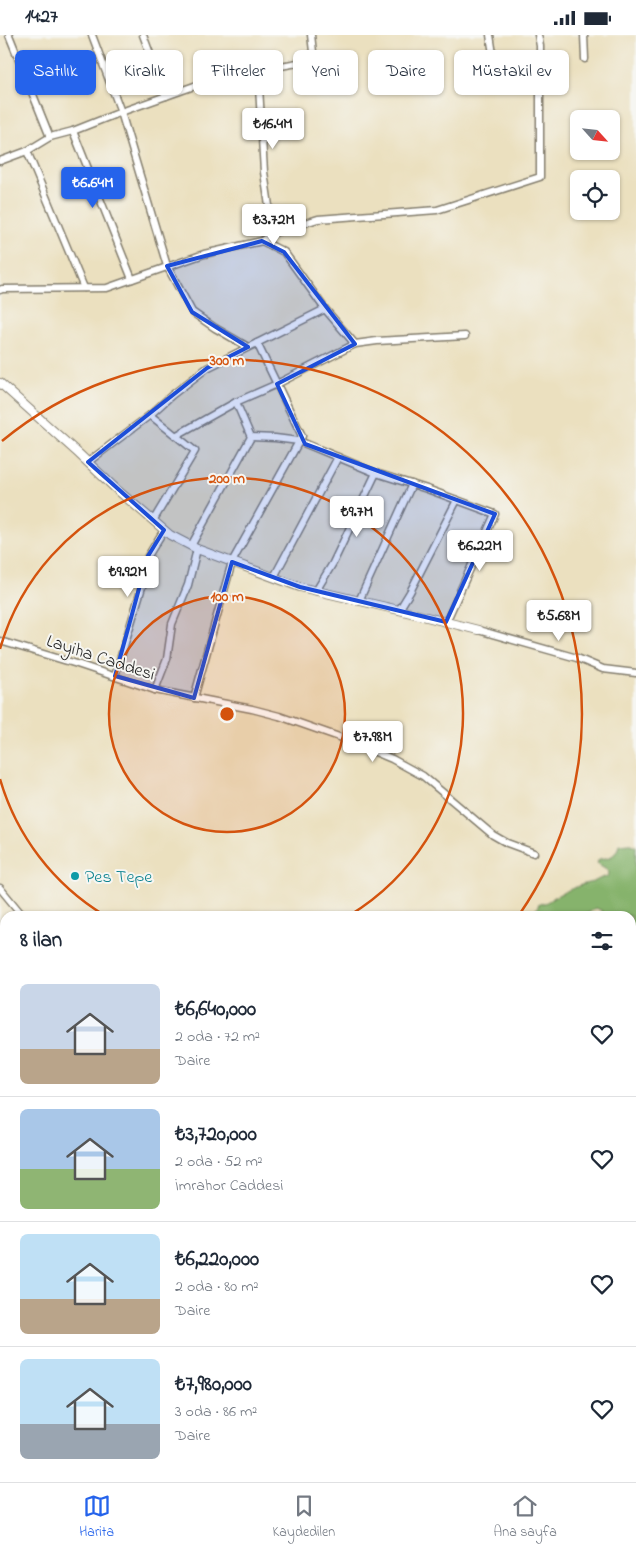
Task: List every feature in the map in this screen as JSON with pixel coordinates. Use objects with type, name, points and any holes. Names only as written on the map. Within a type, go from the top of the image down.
[{"type":"street","points":[[8,35],[50,137]]},
{"type":"street","points":[[92,35],[121,112],[167,267],[192,312],[248,347]]},
{"type":"street","points":[[143,35],[149,50]]},
{"type":"street","points":[[283,66],[314,60],[311,35]]},
{"type":"street","points":[[490,35],[492,50]]},
{"type":"street","points":[[0,290],[107,288],[204,254],[262,241],[273,233],[318,219],[438,210],[540,177],[540,46],[538,35]]},
{"type":"street","points":[[584,35],[586,59]]},
{"type":"street","points":[[0,161],[27,151],[50,137],[73,131],[166,95]]},
{"type":"street","points":[[259,95],[264,172],[273,233]]},
{"type":"street","points":[[73,131],[132,279]]},
{"type":"street","points":[[27,151],[84,288]]},
{"type":"street","points":[[262,241],[284,252],[325,309],[355,344]]},
{"type":"street","points":[[88,462],[150,415],[207,368],[325,309]]},
{"type":"street","points":[[177,435],[236,402],[277,384],[355,344],[465,335]]},
{"type":"street","points":[[194,698],[232,561],[302,436],[257,343]]},
{"type":"street","points":[[0,383],[88,462],[115,489],[170,535],[194,547],[300,587],[478,630],[577,658],[603,669],[636,673]]},
{"type":"street","points":[[236,402],[251,437]]},
{"type":"street","points":[[150,415],[195,451],[153,521]]},
{"type":"street","points":[[251,437],[299,441],[376,473],[495,514],[446,622]]},
{"type":"street","points":[[155,690],[167,659],[172,624],[188,585],[194,547],[251,437]]},
{"type":"street","points":[[274,577],[338,457]]},
{"type":"street","points":[[316,591],[334,563],[376,473]]},
{"type":"street","points":[[358,601],[412,484]]},
{"type":"street","points":[[399,610],[457,500]]},
{"type":"street","points":[[115,677],[142,587],[148,556],[164,530]]},
{"type":"street","name":"Layiha Caddesi","points":[[0,641],[155,690],[279,716],[342,738],[392,759],[423,775],[493,835],[507,843],[534,853]]},
{"type":"street","points":[[0,888],[19,911]]},
{"type":"highlighted area","points":[[262,241],[284,252],[355,344],[277,384],[305,444],[495,514],[446,622],[300,587],[232,562],[194,698],[115,676],[148,556],[164,530],[88,462],[207,368],[248,347],[192,312],[167,266]]},
{"type":"green space","points":[[628,843],[636,846],[636,911],[602,911],[596,908],[592,911],[536,911],[539,904],[545,903],[576,887],[607,877],[608,870],[597,863],[599,859],[612,856],[617,851],[619,844]]},
{"type":"place","name":"Pes Tepe","points":[[75,876]]}]
